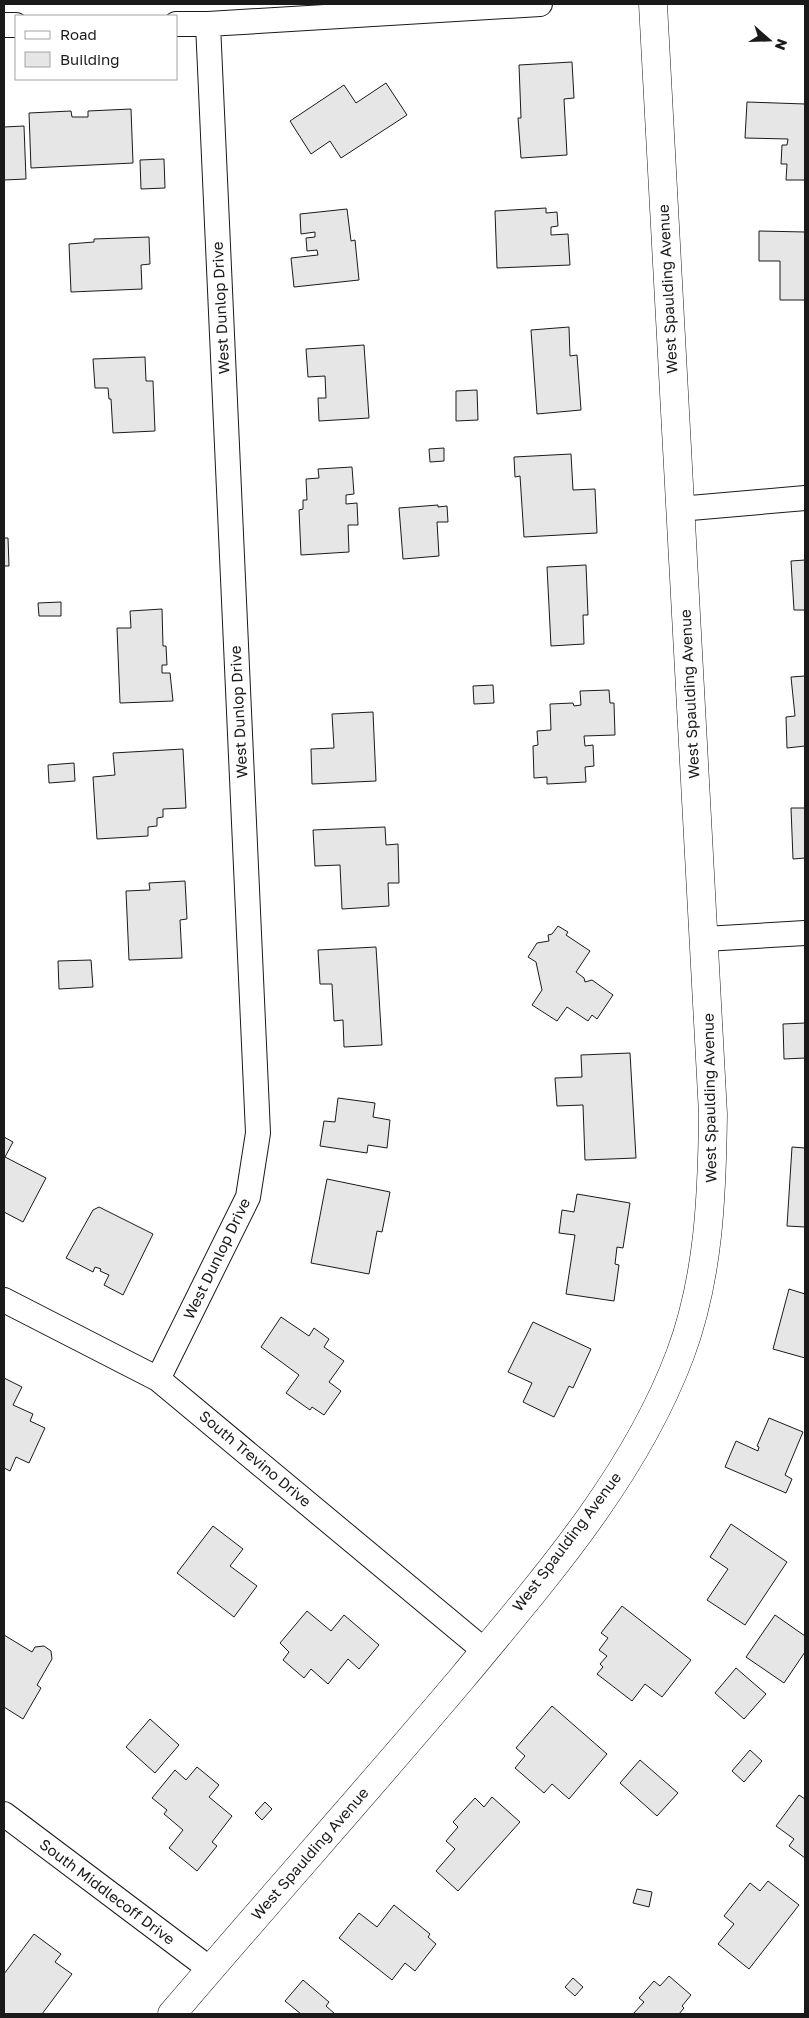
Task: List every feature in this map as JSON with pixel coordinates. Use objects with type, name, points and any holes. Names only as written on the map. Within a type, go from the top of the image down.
[{"type":"street","points":[[178,24],[208,24],[540,4]]},
{"type":"street","name":"West Spaulding Avenue","points":[[172,2014],[484,1651],[563,1554],[606,1495],[661,1400],[681,1353],[695,1304],[705,1252],[712,1186],[713,1114],[653,4]]},
{"type":"street","name":"West Dunlop Drive","points":[[158,1379],[248,1197],[258,1133],[208,24]]},
{"type":"street","points":[[679,510],[805,498]]},
{"type":"street","points":[[705,939],[805,933]]},
{"type":"street","name":"South Trevino Drive","points":[[4,1300],[158,1379],[484,1651]]},
{"type":"street","name":"South Middlecoff Drive","points":[[4,1814],[210,1969]]},
{"type":"building","points":[[572,62],[574,98],[564,99],[567,155],[521,158],[518,118],[521,118],[519,65]]},
{"type":"building","points":[[386,83],[407,115],[341,158],[330,141],[311,154],[290,121],[344,85],[356,103]]},
{"type":"building","points":[[747,102],[805,104],[805,180],[786,180],[787,164],[781,164],[782,145],[787,145],[788,139],[745,138]]},
{"type":"building","points":[[131,109],[133,163],[31,168],[29,113],[71,111],[72,117],[88,117],[88,111]]},
{"type":"building","points":[[24,126],[26,179],[4,180],[4,127]]},
{"type":"building","points":[[164,159],[165,188],[141,189],[140,160]]},
{"type":"building","points":[[546,208],[546,213],[557,212],[558,226],[551,227],[551,235],[568,234],[570,265],[497,268],[495,211]]},
{"type":"building","points":[[347,209],[351,241],[355,240],[359,280],[294,287],[291,258],[318,255],[317,250],[307,251],[306,238],[315,237],[315,232],[301,234],[300,214]]},
{"type":"building","points":[[759,231],[805,232],[805,300],[780,300],[780,261],[759,261]]},
{"type":"building","points":[[149,237],[150,264],[141,265],[142,289],[71,292],[69,244],[94,242],[94,239]]},
{"type":"building","points":[[569,327],[570,356],[577,355],[581,410],[537,414],[531,330]]},
{"type":"building","points":[[364,345],[369,418],[319,421],[318,398],[326,398],[325,376],[308,377],[306,349]]},
{"type":"building","points":[[145,357],[146,381],[153,381],[155,431],[113,433],[111,399],[109,399],[108,388],[95,388],[93,359]]},
{"type":"building","points":[[477,390],[478,420],[456,421],[456,391]]},
{"type":"building","points":[[444,448],[444,461],[430,462],[429,449]]},
{"type":"building","points":[[571,454],[573,490],[595,489],[597,533],[524,537],[520,476],[515,477],[514,457]]},
{"type":"building","points":[[352,467],[354,494],[346,495],[346,504],[357,503],[358,525],[348,525],[349,552],[301,555],[299,510],[303,509],[303,500],[307,500],[306,479],[319,478],[318,469]]},
{"type":"building","points":[[438,505],[438,507],[447,506],[448,522],[437,522],[439,556],[403,559],[399,508]]},
{"type":"building","points":[[4,538],[8,538],[9,566],[4,566]]},
{"type":"building","points":[[805,560],[805,610],[794,610],[791,561]]},
{"type":"building","points":[[586,565],[588,615],[583,615],[584,644],[551,646],[547,567]]},
{"type":"building","points":[[61,602],[61,616],[39,616],[38,603]]},
{"type":"building","points":[[162,609],[163,646],[166,646],[167,665],[162,665],[162,673],[170,673],[173,701],[120,703],[117,628],[131,628],[130,611]]},
{"type":"building","points":[[805,676],[805,746],[787,748],[786,717],[795,716],[791,677]]},
{"type":"building","points":[[493,685],[494,703],[474,704],[473,686]]},
{"type":"building","points":[[609,690],[610,703],[614,703],[615,735],[584,736],[585,746],[593,745],[594,766],[585,767],[586,782],[547,784],[547,777],[534,778],[533,746],[538,745],[537,731],[551,730],[550,704],[573,703],[574,706],[581,705],[580,691]]},
{"type":"building","points":[[373,712],[376,781],[312,784],[311,749],[334,748],[332,714]]},
{"type":"building","points":[[183,749],[186,808],[163,809],[163,817],[157,818],[157,826],[148,827],[148,836],[97,839],[93,777],[115,775],[113,753]]},
{"type":"building","points":[[74,763],[75,781],[49,783],[48,765]]},
{"type":"building","points":[[791,808],[805,808],[805,858],[793,859]]},
{"type":"building","points":[[385,827],[386,845],[398,844],[399,883],[388,883],[389,906],[342,909],[340,865],[315,866],[313,830]]},
{"type":"building","points":[[185,881],[187,919],[180,920],[182,958],[129,960],[126,891],[150,890],[149,883]]},
{"type":"building","points":[[558,926],[568,932],[566,935],[590,951],[576,972],[584,978],[585,982],[592,980],[613,995],[597,1019],[592,1015],[588,1021],[567,1007],[557,1021],[532,1005],[542,990],[536,962],[528,957],[537,943],[549,941],[548,935],[552,934]]},
{"type":"building","points":[[376,947],[382,1045],[344,1047],[343,1020],[334,1021],[332,984],[320,984],[318,950]]},
{"type":"building","points":[[91,960],[93,987],[59,989],[58,961]]},
{"type":"building","points":[[805,1023],[805,1058],[784,1059],[783,1024]]},
{"type":"building","points":[[630,1053],[636,1158],[585,1160],[583,1105],[557,1106],[555,1078],[582,1077],[581,1055]]},
{"type":"building","points":[[338,1098],[375,1103],[373,1117],[390,1120],[387,1148],[368,1145],[367,1153],[320,1146],[324,1121],[335,1122]]},
{"type":"building","points":[[4,1137],[13,1142],[5,1157],[46,1178],[23,1222],[4,1212]]},
{"type":"building","points":[[792,1147],[805,1148],[805,1227],[787,1226]]},
{"type":"building","points":[[327,1179],[390,1192],[382,1232],[377,1231],[369,1274],[311,1263]]},
{"type":"building","points":[[577,1194],[630,1203],[623,1248],[617,1247],[615,1264],[619,1265],[614,1301],[566,1294],[575,1235],[559,1233],[562,1210],[574,1212]]},
{"type":"building","points":[[99,1207],[153,1234],[123,1295],[104,1285],[109,1275],[100,1271],[101,1269],[95,1267],[93,1272],[66,1258],[93,1210]]},
{"type":"building","points":[[789,1289],[805,1294],[805,1358],[773,1349]]},
{"type":"building","points":[[281,1317],[309,1336],[314,1328],[329,1339],[324,1347],[344,1361],[329,1382],[341,1391],[324,1415],[312,1407],[310,1410],[286,1393],[299,1375],[261,1347]]},
{"type":"building","points":[[533,1322],[591,1349],[573,1388],[569,1386],[554,1417],[523,1402],[532,1383],[508,1372]]},
{"type":"building","points":[[4,1378],[22,1387],[13,1405],[33,1414],[30,1421],[45,1428],[29,1463],[16,1457],[10,1471],[4,1468]]},
{"type":"building","points":[[769,1418],[803,1432],[785,1475],[792,1479],[786,1493],[725,1467],[736,1441],[758,1451],[759,1447],[757,1446]]},
{"type":"building","points":[[731,1524],[787,1562],[745,1625],[707,1600],[728,1569],[710,1557]]},
{"type":"building","points":[[213,1526],[243,1549],[230,1566],[257,1586],[234,1617],[177,1573]]},
{"type":"building","points":[[622,1606],[691,1660],[662,1697],[645,1684],[632,1701],[597,1674],[603,1667],[600,1664],[607,1656],[599,1650],[608,1638],[601,1633]]},
{"type":"building","points":[[307,1611],[331,1631],[344,1615],[379,1645],[359,1669],[348,1659],[328,1684],[311,1669],[304,1678],[283,1660],[289,1652],[280,1643]]},
{"type":"building","points":[[775,1615],[805,1636],[805,1652],[784,1683],[746,1657]]},
{"type":"building","points":[[4,1635],[32,1652],[35,1647],[44,1646],[51,1651],[52,1659],[37,1685],[41,1688],[23,1719],[4,1707]]},
{"type":"building","points":[[736,1668],[766,1694],[744,1719],[715,1693]]},
{"type":"building","points":[[552,1706],[607,1754],[569,1799],[552,1784],[544,1793],[515,1768],[525,1756],[516,1748]]},
{"type":"building","points":[[150,1719],[179,1745],[155,1773],[126,1747]]},
{"type":"building","points":[[750,1750],[762,1761],[744,1782],[732,1771]]},
{"type":"building","points":[[640,1760],[678,1793],[657,1816],[620,1783]]},
{"type":"building","points":[[197,1767],[219,1785],[209,1797],[232,1816],[212,1842],[217,1846],[197,1871],[169,1848],[183,1830],[164,1814],[167,1810],[152,1798],[175,1770],[186,1780]]},
{"type":"building","points":[[799,1795],[805,1799],[805,1858],[789,1846],[794,1839],[776,1826]]},
{"type":"building","points":[[492,1797],[520,1822],[458,1891],[436,1871],[455,1849],[446,1841],[458,1827],[453,1822],[475,1798],[484,1807]]},
{"type":"building","points":[[265,1802],[272,1809],[262,1820],[255,1813]]},
{"type":"building","points":[[768,1881],[799,1905],[749,1969],[718,1944],[734,1924],[724,1916],[750,1883],[760,1891]]},
{"type":"building","points":[[637,1889],[652,1892],[649,1907],[633,1903]]},
{"type":"building","points":[[394,1905],[430,1934],[428,1937],[436,1944],[415,1971],[405,1963],[392,1980],[339,1938],[359,1913],[377,1927]]},
{"type":"building","points":[[34,1934],[61,1954],[55,1962],[72,1974],[42,2014],[4,2014],[4,1974]]},
{"type":"building","points":[[669,1976],[691,1995],[682,2006],[684,2008],[679,2014],[633,2014],[644,2002],[639,1998],[654,1981],[660,1986]]},
{"type":"building","points":[[573,1978],[583,1987],[575,1996],[565,1987]]},
{"type":"building","points":[[303,1980],[329,2002],[326,2006],[335,2014],[301,2014],[285,2001]]}]
